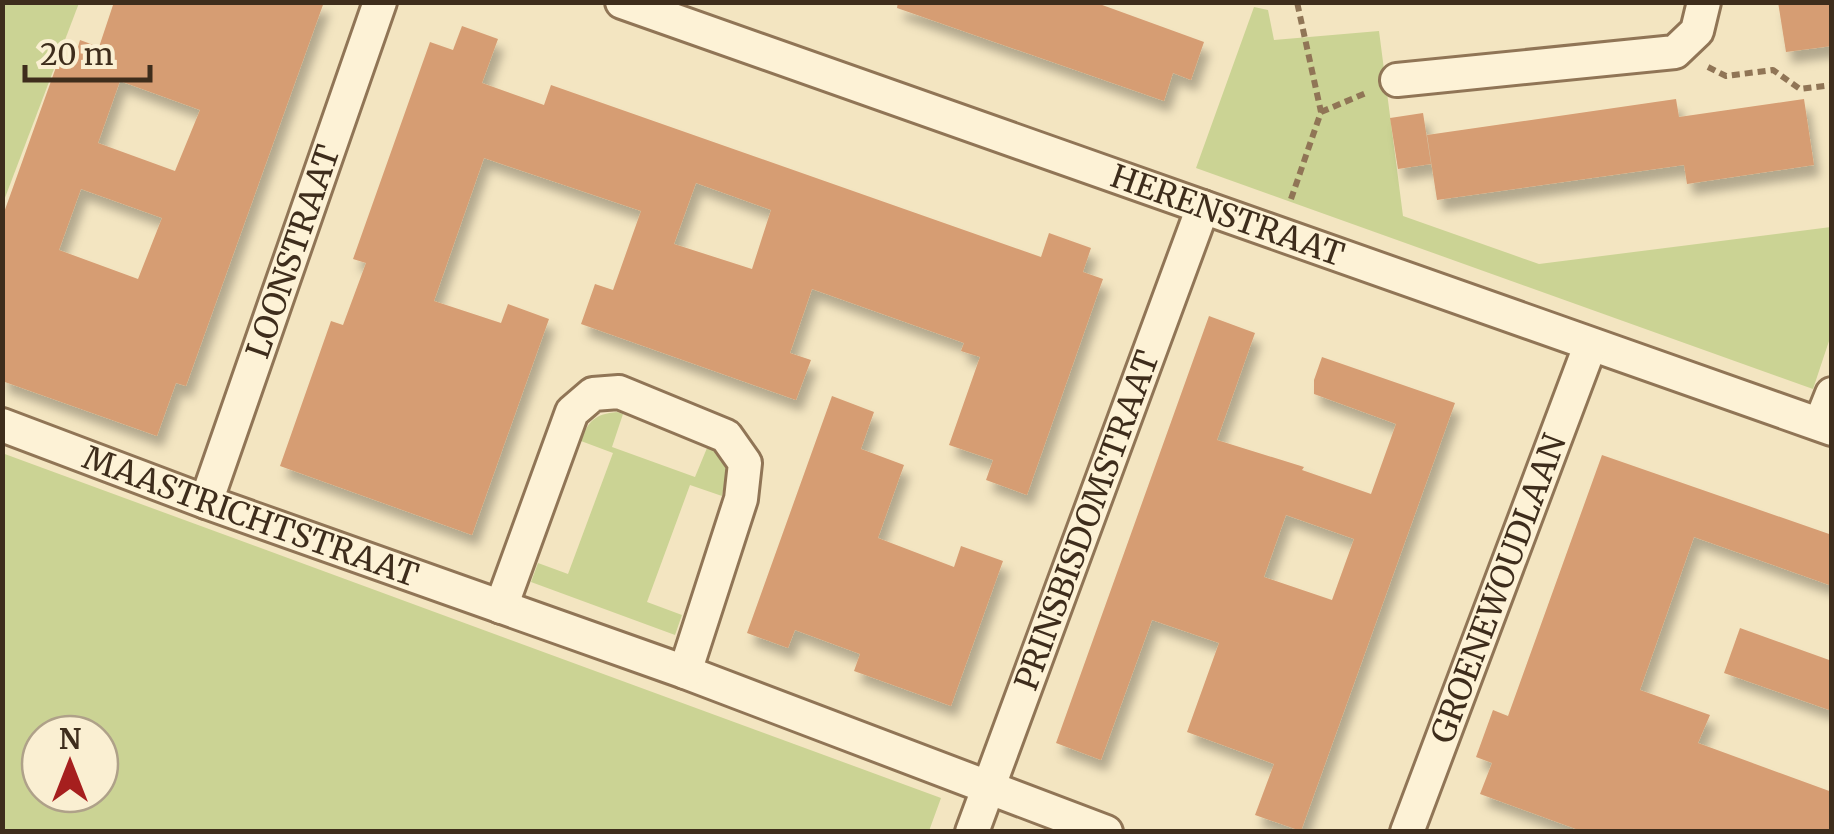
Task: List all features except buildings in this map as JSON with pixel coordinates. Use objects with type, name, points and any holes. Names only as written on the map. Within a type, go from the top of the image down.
[{"type":"street","name":"LOONSTRAAT","points":[[206,502],[380,2]]},
{"type":"street","name":"HERENSTRAAT","points":[[622,2],[1590,346],[1828,416]]},
{"type":"street","points":[[1397,80],[1674,52],[1696,32],[1704,2]]},
{"type":"street","name":"PRINSBISDOMSTRAAT","points":[[972,832],[1203,207]]},
{"type":"street","name":"GROENEWOUDLAAN","points":[[1414,830],[1590,346]]},
{"type":"street","points":[[500,607],[572,412],[592,394],[619,392],[653,403],[726,436],[745,463],[740,499],[685,672]]},
{"type":"street","name":"MAASTRICHTSTRAAT","points":[[2,425],[206,502],[685,672],[1106,832]]},
{"type":"path","points":[[1279,233],[1321,112],[1297,2]]},
{"type":"path","points":[[1674,52],[1726,76],[1773,70],[1800,89],[1832,85]]},
{"type":"path","points":[[1321,112],[1397,80]]},
{"type":"green space","points":[[2,3],[79,3],[3,203]]},
{"type":"green space","points":[[1254,7],[1268,10],[1274,40],[1379,31],[1403,216],[1539,264],[1831,227],[1831,335],[1813,389],[1196,168]]},
{"type":"green space","points":[[617,412],[623,414],[612,447],[695,477],[707,448],[720,452],[728,465],[722,496],[690,485],[647,602],[682,615],[675,635],[531,582],[538,563],[568,574],[613,453],[581,441],[593,420]]},
{"type":"green space","points":[[2,453],[941,798],[929,831],[3,831]]}]
